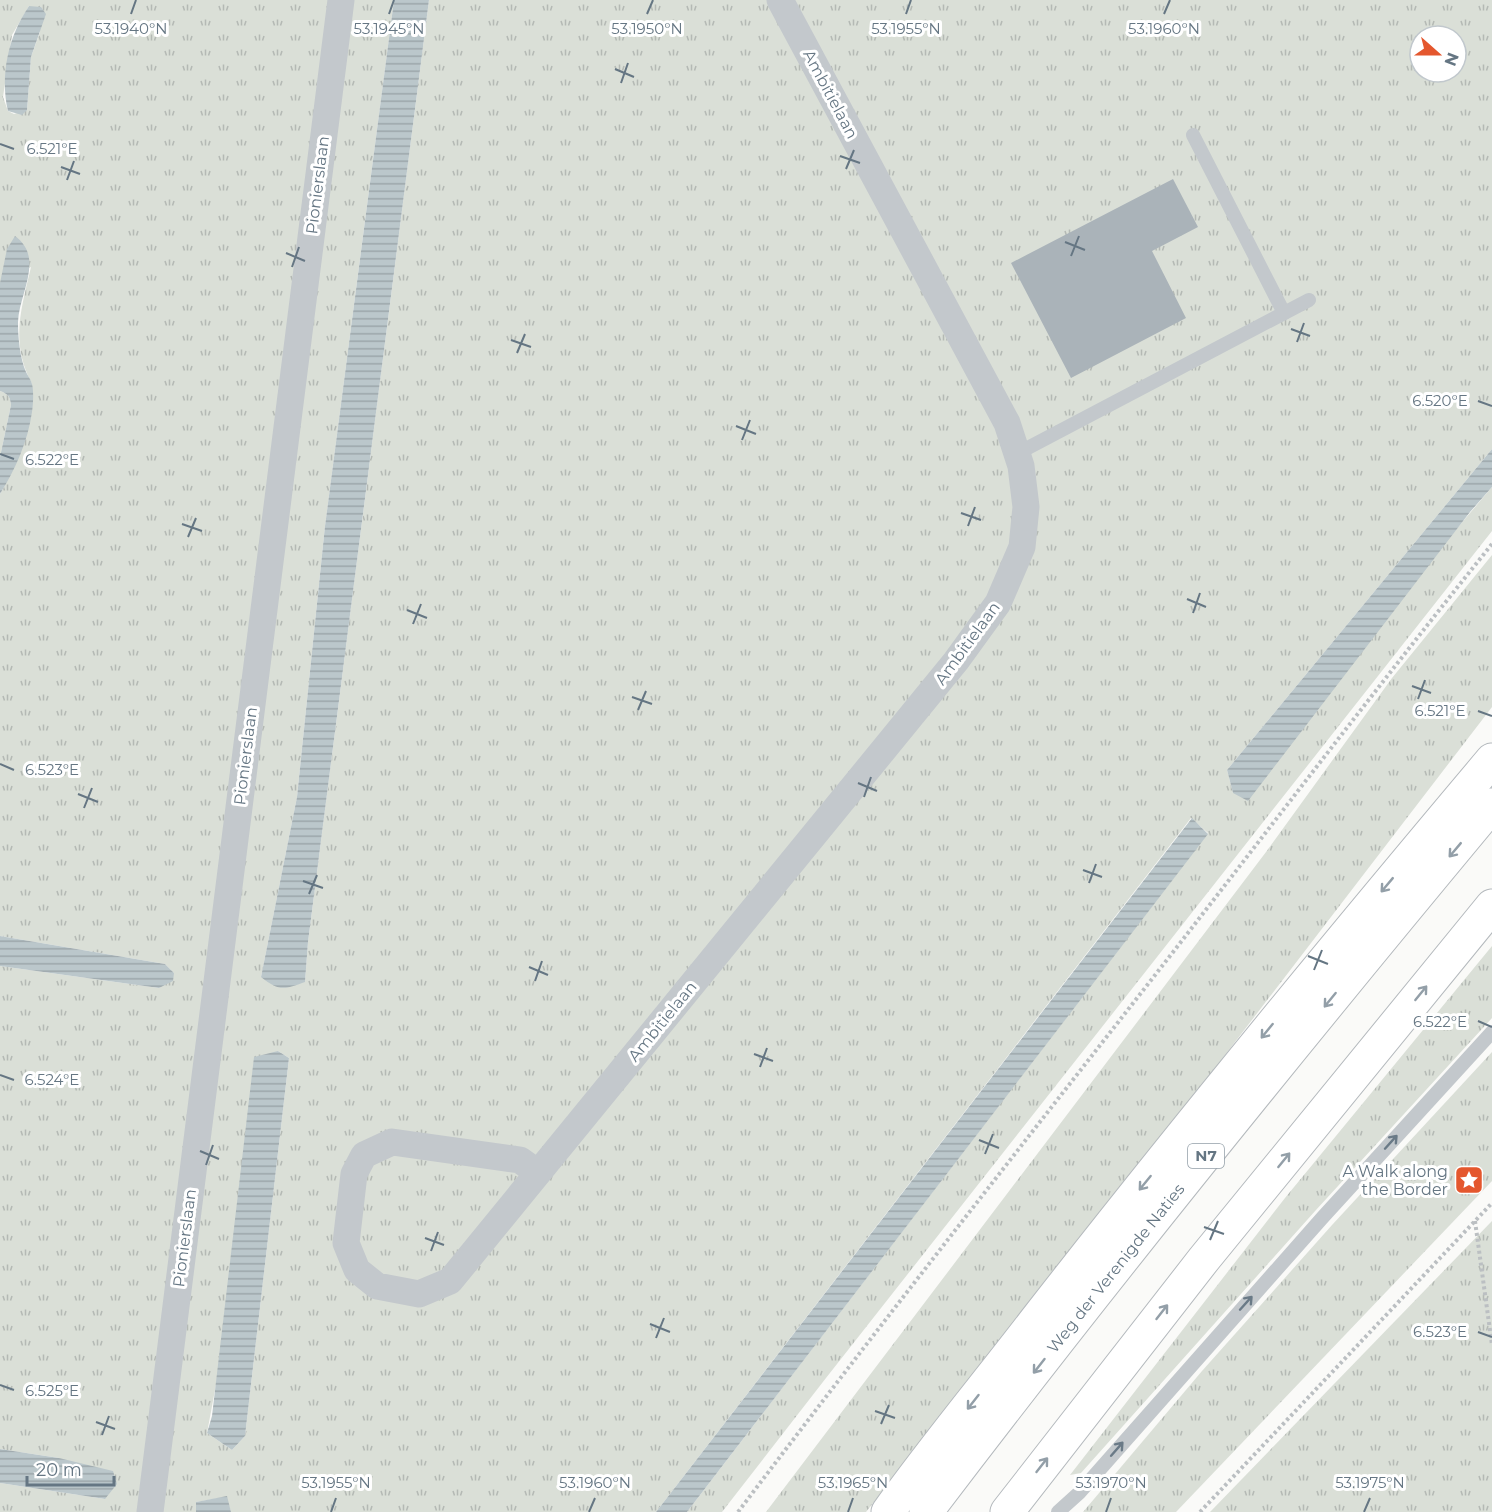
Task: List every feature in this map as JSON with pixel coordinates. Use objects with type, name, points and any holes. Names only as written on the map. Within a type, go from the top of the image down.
[{"type":"highway","name":"N7","points":[[888,1512],[1200,1113],[1330,952],[1492,760]]},
{"type":"highway","name":"Weg der Verenigde Naties","points":[[926,1512],[1294,1045],[1492,805]]},
{"type":"highway","points":[[1006,1512],[1204,1259],[1492,906]]},
{"type":"street","name":"Pionierslaan","points":[[150,1512],[341,0]]},
{"type":"street","name":"Ambitielaan","points":[[538,1173],[520,1160],[393,1142],[364,1155],[354,1174],[346,1243],[357,1270],[377,1286],[419,1294],[450,1281],[956,661],[998,603],[1022,547],[1026,507],[1018,453],[1007,423],[780,0]]},
{"type":"lane","points":[[1193,135],[1284,313]]},
{"type":"lane","points":[[1018,453],[1309,300]]},
{"type":"lane","points":[[1058,1512],[1078,1493],[1323,1217],[1492,1032]]},
{"type":"path","points":[[738,1512],[1393,666],[1492,544]]},
{"type":"path","points":[[1200,1512],[1492,1203]]},
{"type":"path","points":[[1475,1221],[1492,1344]]},
{"type":"green space","points":[[0,0],[394,0],[325,526],[297,797],[261,977],[305,982],[308,942],[429,0],[1492,0],[1492,449],[1227,770],[1233,793],[1492,487],[1492,531],[722,1512],[687,1512],[1208,833],[1191,818],[656,1512],[231,1512],[226,1497],[196,1502],[196,1512],[0,1512],[0,1483],[105,1499],[59,1458],[0,1449],[0,966],[159,988],[174,973],[165,964],[0,936],[0,494],[4,487],[32,384],[25,369],[19,340],[21,312],[31,267],[0,283]],"holes":[[[29,6],[40,32],[31,57],[27,110],[14,114],[8,111],[3,97],[12,35]],[[278,1051],[289,1058],[245,1436],[232,1450],[207,1433]]]},
{"type":"green space","points":[[0,391],[8,396],[11,405],[0,457]]},
{"type":"green space","points":[[1492,555],[1492,707],[1235,1042],[1085,1244],[988,1357],[866,1512],[766,1512],[1266,852],[1392,678]]},
{"type":"green space","points":[[1492,946],[1492,1018],[1316,1210],[1081,1473],[1070,1475],[1285,1198]]},
{"type":"green space","points":[[1492,1052],[1492,1181],[1176,1512],[1083,1512],[1202,1371],[1332,1225]]},
{"type":"green space","points":[[1492,1221],[1492,1512],[1210,1512]]},
{"type":"shaded area","points":[[394,0],[429,0],[308,942],[305,982],[282,988],[272,985],[261,977],[297,797],[325,526]]},
{"type":"shaded area","points":[[29,6],[41,7],[46,14],[31,57],[27,110],[22,115],[8,111],[5,84],[11,43]]},
{"type":"shaded area","points":[[15,236],[24,245],[28,255],[28,276],[19,311],[18,328],[22,361],[32,384],[33,402],[24,444],[16,465],[0,494],[0,457],[11,405],[8,396],[0,391],[0,283],[7,249]]},
{"type":"shaded area","points":[[1492,449],[1492,487],[1470,512],[1248,801],[1233,793],[1227,770]]},
{"type":"shaded area","points":[[1192,818],[1208,834],[687,1512],[656,1512]]},
{"type":"shaded area","points":[[0,936],[165,964],[174,973],[173,981],[159,988],[0,966]]},
{"type":"shaded area","points":[[278,1051],[289,1058],[245,1436],[232,1450],[207,1433],[212,1416],[254,1057]]},
{"type":"shaded area","points":[[0,1449],[59,1458],[113,1471],[117,1484],[105,1499],[0,1483]]},
{"type":"shaded area","points":[[227,1496],[231,1512],[196,1512],[196,1502]]},
{"type":"building","points":[[1173,179],[1198,227],[1152,251],[1186,318],[1071,378],[1011,263]]},
{"type":"place","name":"A Walk along the Border","points":[[1469,1180]]}]
